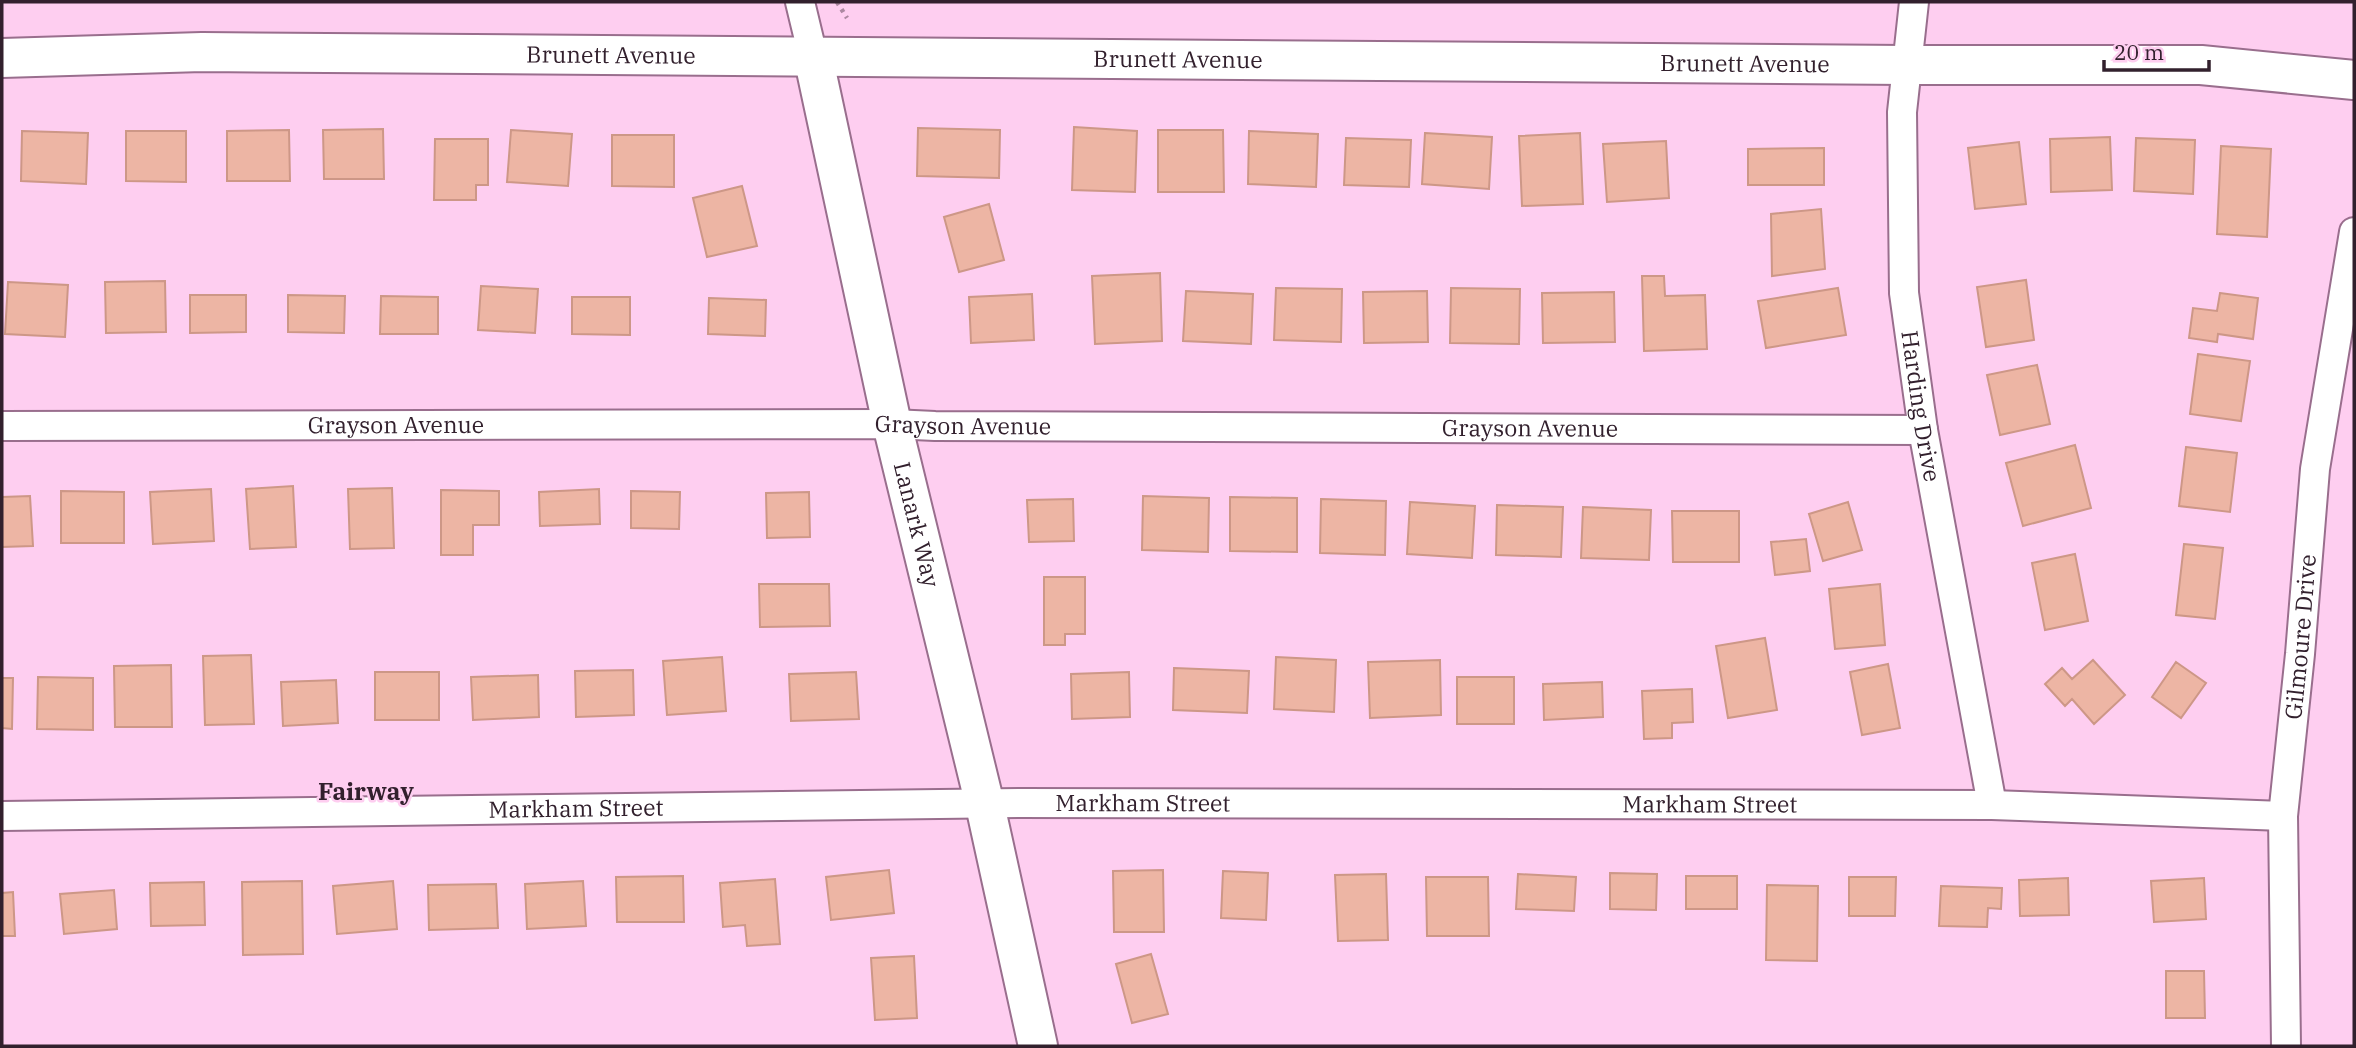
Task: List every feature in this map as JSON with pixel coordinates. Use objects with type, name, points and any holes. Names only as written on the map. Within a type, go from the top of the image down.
[{"type":"street","name":"Lanark Way","points":[[800,2],[892,424],[985,805],[1038,1046]]},
{"type":"street","name":"Harding Drive","points":[[1914,2],[1902,112],[1904,293],[1923,430],[1992,805]]},
{"type":"street","name":"Brunett Avenue","points":[[2,58],[202,52],[2201,65],[2354,80]]},
{"type":"street","name":"Gilmoure Drive","points":[[2286,1046],[2283,816],[2315,469],[2354,232]]},
{"type":"street","name":"Grayson Avenue","points":[[2,426],[892,424],[1923,430]]},
{"type":"street","name":"Markham Street","points":[[2,816],[1019,803],[1992,805],[2283,816]]},
{"type":"path","points":[[837,2],[847,18]]},
{"type":"building","points":[[1074,127],[1137,131],[1135,192],[1072,190]]},
{"type":"building","points":[[918,128],[1000,130],[999,178],[917,176]]},
{"type":"building","points":[[383,129],[384,179],[324,179],[323,130]]},
{"type":"building","points":[[289,130],[290,181],[227,181],[227,131]]},
{"type":"building","points":[[511,130],[572,134],[568,186],[507,182]]},
{"type":"building","points":[[1158,130],[1223,130],[1224,192],[1158,192]]},
{"type":"building","points":[[22,131],[88,133],[86,184],[21,181]]},
{"type":"building","points":[[126,131],[186,131],[186,182],[126,181]]},
{"type":"building","points":[[1249,131],[1318,134],[1316,187],[1248,184]]},
{"type":"building","points":[[1425,133],[1492,137],[1489,189],[1422,184]]},
{"type":"building","points":[[1580,133],[1583,204],[1522,206],[1519,136]]},
{"type":"building","points":[[612,135],[674,135],[674,187],[612,186]]},
{"type":"building","points":[[2110,137],[2112,190],[2051,192],[2050,139]]},
{"type":"building","points":[[1346,138],[1411,140],[1409,187],[1344,185]]},
{"type":"building","points":[[2136,138],[2195,140],[2193,194],[2134,191]]},
{"type":"building","points":[[435,139],[488,139],[488,185],[476,185],[476,200],[434,200]]},
{"type":"building","points":[[1666,141],[1669,198],[1607,202],[1603,144]]},
{"type":"building","points":[[2019,142],[2026,204],[1975,209],[1968,148]]},
{"type":"building","points":[[2221,146],[2271,149],[2267,237],[2217,234]]},
{"type":"building","points":[[1824,148],[1824,185],[1748,185],[1748,149]]},
{"type":"building","points":[[742,186],[757,246],[707,257],[693,198]]},
{"type":"building","points":[[989,204],[1004,260],[959,272],[944,217]]},
{"type":"building","points":[[1821,209],[1825,269],[1772,276],[1771,214]]},
{"type":"building","points":[[1160,273],[1162,341],[1095,344],[1092,276]]},
{"type":"building","points":[[1642,276],[1664,276],[1665,296],[1705,295],[1707,349],[1644,351]]},
{"type":"building","points":[[2026,280],[2034,340],[1986,347],[1977,287]]},
{"type":"building","points":[[165,281],[166,332],[106,333],[105,282]]},
{"type":"building","points":[[8,282],[68,285],[65,337],[5,334]]},
{"type":"building","points":[[481,286],[538,289],[535,333],[478,330]]},
{"type":"building","points":[[1276,288],[1342,289],[1341,342],[1274,340]]},
{"type":"building","points":[[1451,288],[1520,289],[1519,344],[1450,343]]},
{"type":"building","points":[[1838,288],[1846,335],[1766,348],[1758,301]]},
{"type":"building","points":[[1186,291],[1253,294],[1251,344],[1183,341]]},
{"type":"building","points":[[1427,291],[1428,342],[1364,343],[1363,292]]},
{"type":"building","points":[[1614,292],[1615,342],[1543,343],[1542,293]]},
{"type":"building","points":[[2220,293],[2258,298],[2253,339],[2218,334],[2217,342],[2189,338],[2193,308],[2217,311]]},
{"type":"building","points":[[1032,294],[1034,340],[971,343],[969,297]]},
{"type":"building","points":[[190,295],[246,295],[246,332],[190,333]]},
{"type":"building","points":[[288,295],[345,296],[344,333],[288,332]]},
{"type":"building","points":[[381,296],[438,297],[438,334],[380,334]]},
{"type":"building","points":[[572,297],[630,297],[630,335],[572,334]]},
{"type":"building","points":[[709,298],[766,300],[765,336],[708,334]]},
{"type":"building","points":[[2198,354],[2250,361],[2241,421],[2190,414]]},
{"type":"building","points":[[2037,365],[2050,424],[2000,435],[1987,375]]},
{"type":"building","points":[[2075,445],[2091,508],[2023,526],[2006,463]]},
{"type":"building","points":[[2186,447],[2237,453],[2230,512],[2179,506]]},
{"type":"building","points":[[293,486],[296,547],[250,549],[246,489]]},
{"type":"building","points":[[392,488],[394,548],[350,549],[348,489]]},
{"type":"building","points":[[211,489],[214,541],[153,544],[150,492]]},
{"type":"building","points":[[599,489],[600,524],[540,526],[539,492]]},
{"type":"building","points":[[441,490],[499,491],[499,525],[473,525],[473,555],[441,555]]},
{"type":"building","points":[[61,491],[124,492],[124,543],[61,543]]},
{"type":"building","points":[[631,491],[680,492],[679,529],[631,528]]},
{"type":"building","points":[[809,492],[810,537],[767,538],[766,493]]},
{"type":"building","points":[[30,496],[33,546],[2,547],[2,497]]},
{"type":"building","points":[[1143,496],[1209,498],[1208,552],[1142,550]]},
{"type":"building","points":[[1230,497],[1297,498],[1297,552],[1230,551]]},
{"type":"building","points":[[1073,499],[1074,541],[1029,542],[1027,500]]},
{"type":"building","points":[[1321,499],[1386,501],[1385,555],[1320,553]]},
{"type":"building","points":[[1410,502],[1475,506],[1472,558],[1407,554]]},
{"type":"building","points":[[1848,502],[1862,550],[1823,561],[1809,514]]},
{"type":"building","points":[[1497,505],[1563,507],[1561,557],[1496,555]]},
{"type":"building","points":[[1583,507],[1651,510],[1649,560],[1581,558]]},
{"type":"building","points":[[1672,511],[1739,511],[1739,562],[1673,562]]},
{"type":"building","points":[[1806,539],[1810,571],[1775,575],[1771,542]]},
{"type":"building","points":[[2184,544],[2223,548],[2215,619],[2176,615]]},
{"type":"building","points":[[2075,554],[2088,621],[2045,630],[2032,563]]},
{"type":"building","points":[[1044,577],[1085,577],[1085,634],[1065,634],[1065,645],[1044,645]]},
{"type":"building","points":[[759,584],[829,584],[830,626],[760,627]]},
{"type":"building","points":[[1880,584],[1885,645],[1835,649],[1829,589]]},
{"type":"building","points":[[1765,638],[1777,710],[1728,718],[1716,646]]},
{"type":"building","points":[[251,655],[254,724],[205,725],[203,656]]},
{"type":"building","points":[[722,657],[726,711],[667,715],[663,661]]},
{"type":"building","points":[[1276,657],[1336,660],[1334,712],[1274,709]]},
{"type":"building","points":[[1440,660],[1441,715],[1370,718],[1368,662]]},
{"type":"building","points":[[2093,660],[2125,695],[2094,724],[2072,699],[2065,706],[2045,684],[2062,668],[2072,679]]},
{"type":"building","points":[[2176,662],[2206,683],[2181,718],[2152,697]]},
{"type":"building","points":[[1888,664],[1900,728],[1862,735],[1850,672]]},
{"type":"building","points":[[171,665],[172,727],[115,727],[114,666]]},
{"type":"building","points":[[1174,668],[1249,671],[1247,713],[1173,710]]},
{"type":"building","points":[[633,670],[634,715],[576,717],[575,671]]},
{"type":"building","points":[[375,672],[439,672],[439,720],[375,720]]},
{"type":"building","points":[[856,672],[859,719],[791,721],[789,674]]},
{"type":"building","points":[[1129,672],[1130,717],[1072,719],[1071,674]]},
{"type":"building","points":[[538,675],[539,717],[473,720],[471,677]]},
{"type":"building","points":[[38,677],[93,678],[93,730],[37,729]]},
{"type":"building","points":[[1457,677],[1514,677],[1514,724],[1457,724]]},
{"type":"building","points":[[2,678],[13,678],[12,729],[2,728]]},
{"type":"building","points":[[336,680],[338,723],[283,726],[281,682]]},
{"type":"building","points":[[1602,682],[1603,717],[1544,720],[1543,684]]},
{"type":"building","points":[[1692,689],[1693,722],[1672,723],[1672,738],[1644,739],[1642,691]]},
{"type":"building","points":[[889,870],[894,913],[831,920],[826,877]]},
{"type":"building","points":[[1163,870],[1164,932],[1114,932],[1113,871]]},
{"type":"building","points":[[1223,871],[1268,873],[1266,920],[1221,918]]},
{"type":"building","points":[[1610,873],[1657,874],[1656,910],[1610,909]]},
{"type":"building","points":[[1386,874],[1388,940],[1338,941],[1335,875]]},
{"type":"building","points":[[1518,874],[1576,877],[1574,911],[1516,909]]},
{"type":"building","points":[[683,876],[684,922],[617,922],[616,877]]},
{"type":"building","points":[[1686,876],[1737,876],[1737,909],[1686,909]]},
{"type":"building","points":[[1426,877],[1488,877],[1489,936],[1427,936]]},
{"type":"building","points":[[1849,877],[1896,877],[1895,916],[1849,916]]},
{"type":"building","points":[[2068,878],[2069,915],[2020,916],[2019,880]]},
{"type":"building","points":[[2204,878],[2206,919],[2154,922],[2151,881]]},
{"type":"building","points":[[775,879],[780,944],[747,946],[745,925],[723,927],[720,883]]},
{"type":"building","points":[[302,881],[303,954],[243,955],[242,882]]},
{"type":"building","points":[[393,881],[397,929],[337,934],[333,886]]},
{"type":"building","points":[[583,881],[586,926],[527,929],[525,884]]},
{"type":"building","points":[[204,882],[205,925],[151,926],[150,883]]},
{"type":"building","points":[[496,884],[498,928],[429,930],[428,885]]},
{"type":"building","points":[[1767,885],[1818,886],[1817,961],[1766,960]]},
{"type":"building","points":[[1941,886],[2002,888],[2001,909],[1988,908],[1987,927],[1939,926]]},
{"type":"building","points":[[114,890],[117,929],[64,934],[60,894]]},
{"type":"building","points":[[13,892],[15,936],[2,936],[2,893]]},
{"type":"building","points":[[1151,954],[1168,1014],[1132,1023],[1116,964]]},
{"type":"building","points":[[914,956],[917,1018],[875,1020],[871,958]]},
{"type":"building","points":[[2166,971],[2204,971],[2205,1018],[2166,1018]]},
{"type":"district","name":"Fairway","points":[[366,792]]}]
